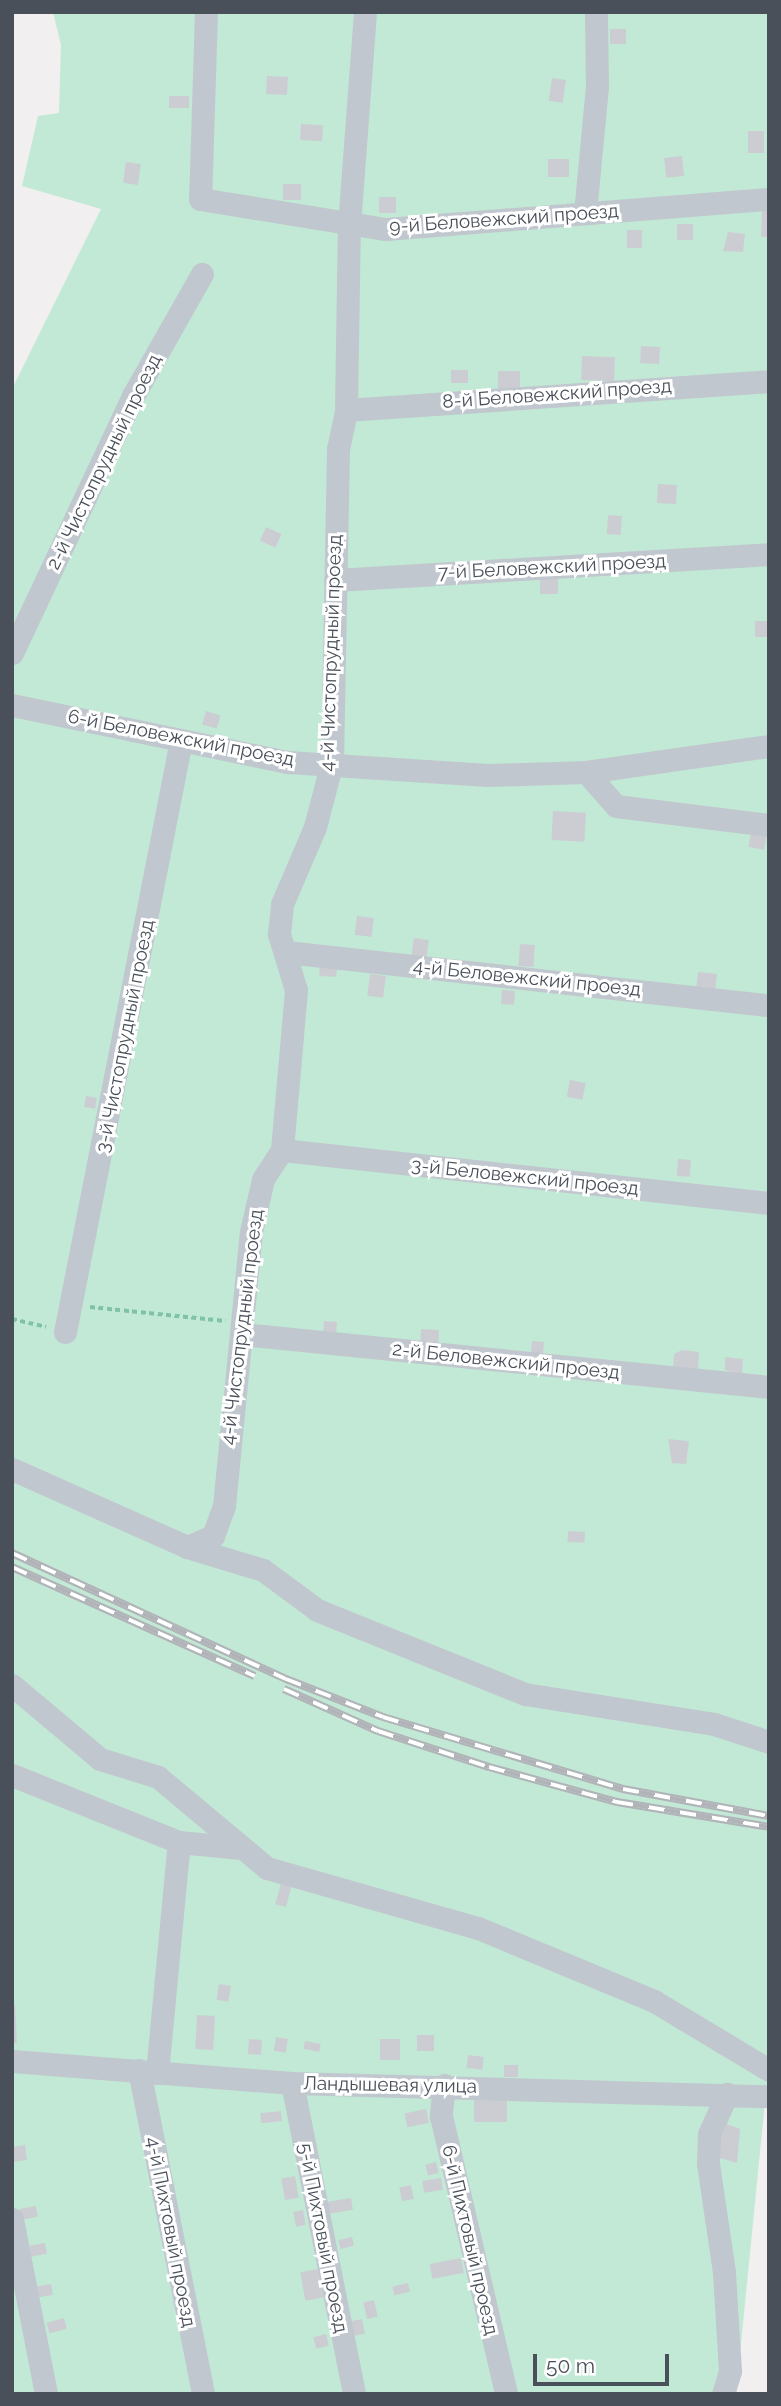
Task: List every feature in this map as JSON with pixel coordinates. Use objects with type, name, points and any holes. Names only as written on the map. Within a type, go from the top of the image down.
[{"type":"lane","name":"9-й Беловежский проезд","points":[[206,12],[200,199],[387,229],[769,199]]},
{"type":"lane","name":"4-й Чистопрудный проезд","points":[[187,1547],[213,1536],[224,1506],[232,1390],[243,1329],[254,1219],[263,1180],[282,1150],[296,990],[279,934],[282,904],[315,827],[332,762],[338,449],[346,410],[349,225],[365,12]]},
{"type":"lane","points":[[585,213],[597,87],[596,12]]},
{"type":"lane","name":"2-й Чистопрудный проезд","points":[[12,653],[134,394],[202,274]]},
{"type":"lane","name":"8-й Беловежский проезд","points":[[346,410],[769,381]]},
{"type":"lane","name":"7-й Беловежский проезд","points":[[335,580],[769,554]]},
{"type":"lane","name":"6-й Беловежский проезд","points":[[12,705],[288,762],[332,762],[488,775],[586,772],[769,746]]},
{"type":"lane","name":"3-й Чистопрудный проезд","points":[[65,1332],[181,740]]},
{"type":"lane","points":[[586,772],[616,806],[769,825]]},
{"type":"lane","name":"4-й Беловежский проезд","points":[[286,952],[769,1004]]},
{"type":"lane","name":"3-й Беловежский проезд","points":[[282,1150],[769,1203]]},
{"type":"lane","name":"2-й Беловежский проезд","points":[[243,1329],[769,1387]]},
{"type":"lane","points":[[12,1469],[187,1547],[262,1570],[317,1610],[525,1694],[714,1724],[769,1742]]},
{"type":"lane","points":[[12,1685],[100,1759],[158,1777],[267,1868],[478,1928],[654,2001],[769,2070]]},
{"type":"lane","points":[[12,1775],[180,1842],[241,1848]]},
{"type":"lane","name":"4-й Пихтовый проезд","points":[[180,1842],[148,2072],[203,2394]]},
{"type":"lane","name":"Ландышевая улица","points":[[12,2062],[292,2083],[444,2085],[769,2096]]},
{"type":"lane","name":"5-й Пихтовый проезд","points":[[292,2083],[355,2394]]},
{"type":"lane","name":"6-й Пихтовый проезд","points":[[444,2085],[441,2116],[506,2394]]},
{"type":"lane","points":[[723,2394],[730,2371],[724,2284],[708,2163],[709,2134],[727,2094]]},
{"type":"lane","points":[[12,2219],[46,2394]]},
{"type":"path","points":[[71,1305],[243,1329]]},
{"type":"path","points":[[12,1319],[65,1332]]},
{"type":"green space","points":[[53,12],[769,12],[769,2061],[736,2394],[12,2394],[12,389],[101,209],[22,186],[38,116],[59,113],[61,45]]},
{"type":"building","points":[[610,29],[626,29],[626,44],[610,44]]},
{"type":"building","points":[[267,76],[288,77],[287,95],[266,94]]},
{"type":"building","points":[[552,78],[566,80],[563,103],[549,101]]},
{"type":"building","points":[[169,96],[189,96],[189,108],[169,108]]},
{"type":"building","points":[[301,124],[323,125],[322,141],[300,140]]},
{"type":"building","points":[[748,131],[764,131],[764,153],[748,153]]},
{"type":"building","points":[[682,156],[684,176],[666,178],[664,158]]},
{"type":"building","points":[[548,159],[569,159],[569,177],[548,177]]},
{"type":"building","points":[[126,162],[141,164],[138,185],[123,183]]},
{"type":"building","points":[[283,184],[301,184],[301,200],[283,200]]},
{"type":"building","points":[[379,197],[396,197],[396,213],[379,213]]},
{"type":"building","points":[[762,208],[769,209],[769,237],[761,237]]},
{"type":"building","points":[[677,224],[693,224],[693,240],[677,240]]},
{"type":"building","points":[[627,230],[642,230],[642,248],[627,248]]},
{"type":"building","points":[[728,232],[745,234],[743,252],[723,251]]},
{"type":"building","points":[[641,346],[660,347],[659,364],[640,363]]},
{"type":"building","points":[[582,356],[615,357],[614,381],[581,380]]},
{"type":"building","points":[[451,370],[468,370],[468,383],[451,383]]},
{"type":"building","points":[[498,371],[520,371],[520,389],[498,389]]},
{"type":"building","points":[[658,484],[677,485],[676,504],[657,503]]},
{"type":"building","points":[[608,515],[622,516],[621,535],[607,534]]},
{"type":"building","points":[[266,527],[282,534],[275,548],[260,541]]},
{"type":"building","points":[[540,573],[558,573],[558,594],[540,594]]},
{"type":"building","points":[[755,621],[769,621],[769,637],[755,637]]},
{"type":"building","points":[[206,711],[220,715],[217,729],[202,724]]},
{"type":"building","points":[[553,811],[586,813],[584,842],[551,840]]},
{"type":"building","points":[[752,828],[768,831],[764,850],[748,847]]},
{"type":"building","points":[[357,916],[374,918],[372,937],[355,935]]},
{"type":"building","points":[[414,938],[429,940],[426,959],[411,957]]},
{"type":"building","points":[[520,944],[535,945],[533,967],[518,966]]},
{"type":"building","points":[[320,963],[337,964],[336,977],[319,976]]},
{"type":"building","points":[[698,972],[717,974],[715,990],[696,988]]},
{"type":"building","points":[[370,974],[386,976],[383,998],[367,996]]},
{"type":"building","points":[[502,990],[515,991],[514,1005],[501,1004]]},
{"type":"building","points":[[570,1080],[586,1083],[582,1100],[567,1097]]},
{"type":"building","points":[[86,1096],[97,1098],[95,1109],[84,1107]]},
{"type":"building","points":[[678,1159],[691,1160],[690,1177],[677,1176]]},
{"type":"building","points":[[324,1321],[337,1322],[336,1335],[323,1334]]},
{"type":"building","points":[[421,1329],[439,1330],[438,1344],[420,1343]]},
{"type":"building","points":[[532,1341],[544,1342],[543,1357],[531,1356]]},
{"type":"building","points":[[682,1350],[699,1352],[698,1370],[673,1368],[674,1354]]},
{"type":"building","points":[[725,1357],[743,1359],[742,1375],[725,1370]]},
{"type":"building","points":[[668,1439],[689,1441],[686,1464],[672,1463]]},
{"type":"building","points":[[568,1531],[585,1532],[584,1543],[567,1542]]},
{"type":"building","points":[[281,1883],[292,1886],[286,1907],[275,1904]]},
{"type":"building","points":[[219,1984],[231,1986],[228,2002],[216,2000]]},
{"type":"building","points":[[12,2005],[15,2005],[17,2043],[12,2043]]},
{"type":"building","points":[[197,2015],[215,2016],[213,2050],[195,2049]]},
{"type":"building","points":[[417,2035],[434,2035],[434,2051],[417,2051]]},
{"type":"building","points":[[276,2037],[288,2039],[286,2053],[274,2051]]},
{"type":"building","points":[[249,2039],[262,2040],[261,2055],[248,2054]]},
{"type":"building","points":[[380,2039],[400,2039],[400,2060],[380,2060]]},
{"type":"building","points":[[305,2041],[321,2044],[319,2052],[303,2049]]},
{"type":"building","points":[[468,2055],[484,2057],[482,2070],[466,2068]]},
{"type":"building","points":[[504,2065],[518,2065],[518,2077],[504,2077]]},
{"type":"building","points":[[474,2097],[507,2097],[507,2122],[474,2122]]},
{"type":"building","points":[[426,2109],[429,2123],[407,2127],[404,2114]]},
{"type":"building","points":[[281,2111],[282,2121],[261,2123],[260,2113]]},
{"type":"building","points":[[724,2123],[740,2129],[737,2163],[713,2156]]},
{"type":"building","points":[[25,2145],[27,2160],[12,2162],[12,2147]]},
{"type":"building","points":[[436,2162],[439,2173],[428,2175],[425,2165]]},
{"type":"building","points":[[295,2176],[299,2198],[285,2200],[281,2178]]},
{"type":"building","points":[[441,2178],[443,2190],[424,2193],[422,2181]]},
{"type":"building","points":[[411,2185],[414,2199],[402,2201],[399,2187]]},
{"type":"building","points":[[351,2198],[353,2210],[328,2214],[326,2202]]},
{"type":"building","points":[[36,2206],[38,2217],[21,2220],[19,2209]]},
{"type":"building","points":[[303,2210],[306,2225],[296,2227],[293,2212]]},
{"type":"building","points":[[352,2237],[354,2246],[340,2249],[338,2240]]},
{"type":"building","points":[[45,2243],[47,2254],[31,2257],[29,2246]]},
{"type":"building","points":[[461,2258],[464,2273],[432,2279],[430,2264]]},
{"type":"building","points":[[318,2269],[323,2298],[305,2301],[300,2272]]},
{"type":"building","points":[[408,2283],[410,2292],[394,2295],[392,2287]]},
{"type":"building","points":[[51,2284],[53,2295],[38,2297],[36,2287]]},
{"type":"building","points":[[374,2300],[378,2317],[367,2319],[363,2302]]},
{"type":"building","points":[[64,2318],[67,2329],[49,2333],[47,2323]]},
{"type":"building","points":[[362,2319],[365,2334],[353,2336],[350,2321]]},
{"type":"building","points":[[326,2334],[329,2346],[316,2349],[313,2337]]},
{"type":"railway","points":[[12,1553],[286,1679],[383,1717],[623,1789],[769,1816]]},
{"type":"railway","points":[[12,1567],[255,1676]]},
{"type":"railway","points":[[284,1689],[378,1731],[489,1767],[617,1802],[769,1827]]}]
